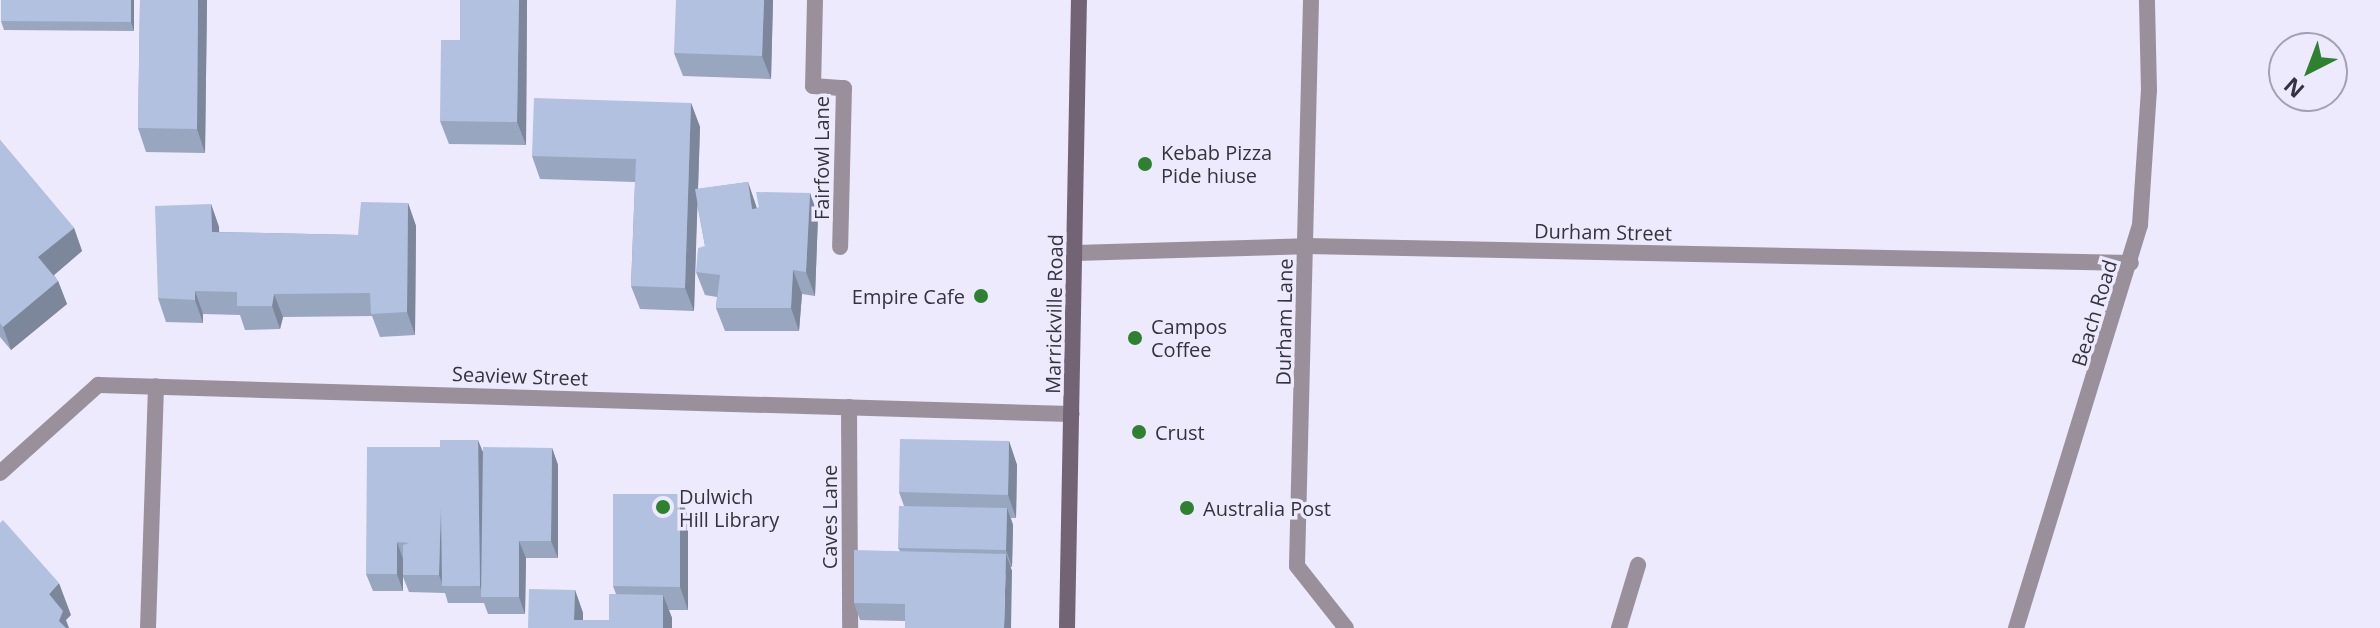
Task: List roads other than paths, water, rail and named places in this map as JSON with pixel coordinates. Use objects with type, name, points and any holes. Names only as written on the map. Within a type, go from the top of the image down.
[{"type":"main road","name":"Marrickville Road","points":[[1067,628],[1079,0]]},
{"type":"street","name":"Fairfowl Lane","points":[[815,0],[813,86],[844,88],[840,247]]},
{"type":"street","name":"Durham Lane","points":[[1311,0],[1297,566],[1346,628]]},
{"type":"street","name":"Beach Road","points":[[2016,628],[2131,263],[2146,180],[2147,0]]},
{"type":"street","name":"Durham Street","points":[[1075,253],[1306,246],[2131,263]]},
{"type":"street","name":"Seaview Street","points":[[0,473],[98,385],[1072,414]]},
{"type":"street","points":[[148,628],[156,386]]},
{"type":"street","name":"Caves Lane","points":[[849,407],[850,628]]},
{"type":"street","points":[[1619,628],[1638,565]]},
{"type":"place","name":"Kebab Pizza Pide hiuse","points":[[1145,164]]},
{"type":"place","name":"Empire Cafe","points":[[981,296]]},
{"type":"place","name":"Campos Coffee","points":[[1135,338]]},
{"type":"place","name":"Crust","points":[[1139,432]]},
{"type":"place","name":"Dulwich Hill Library","points":[[663,507]]},
{"type":"place","name":"Australia Post","points":[[1187,508]]}]
